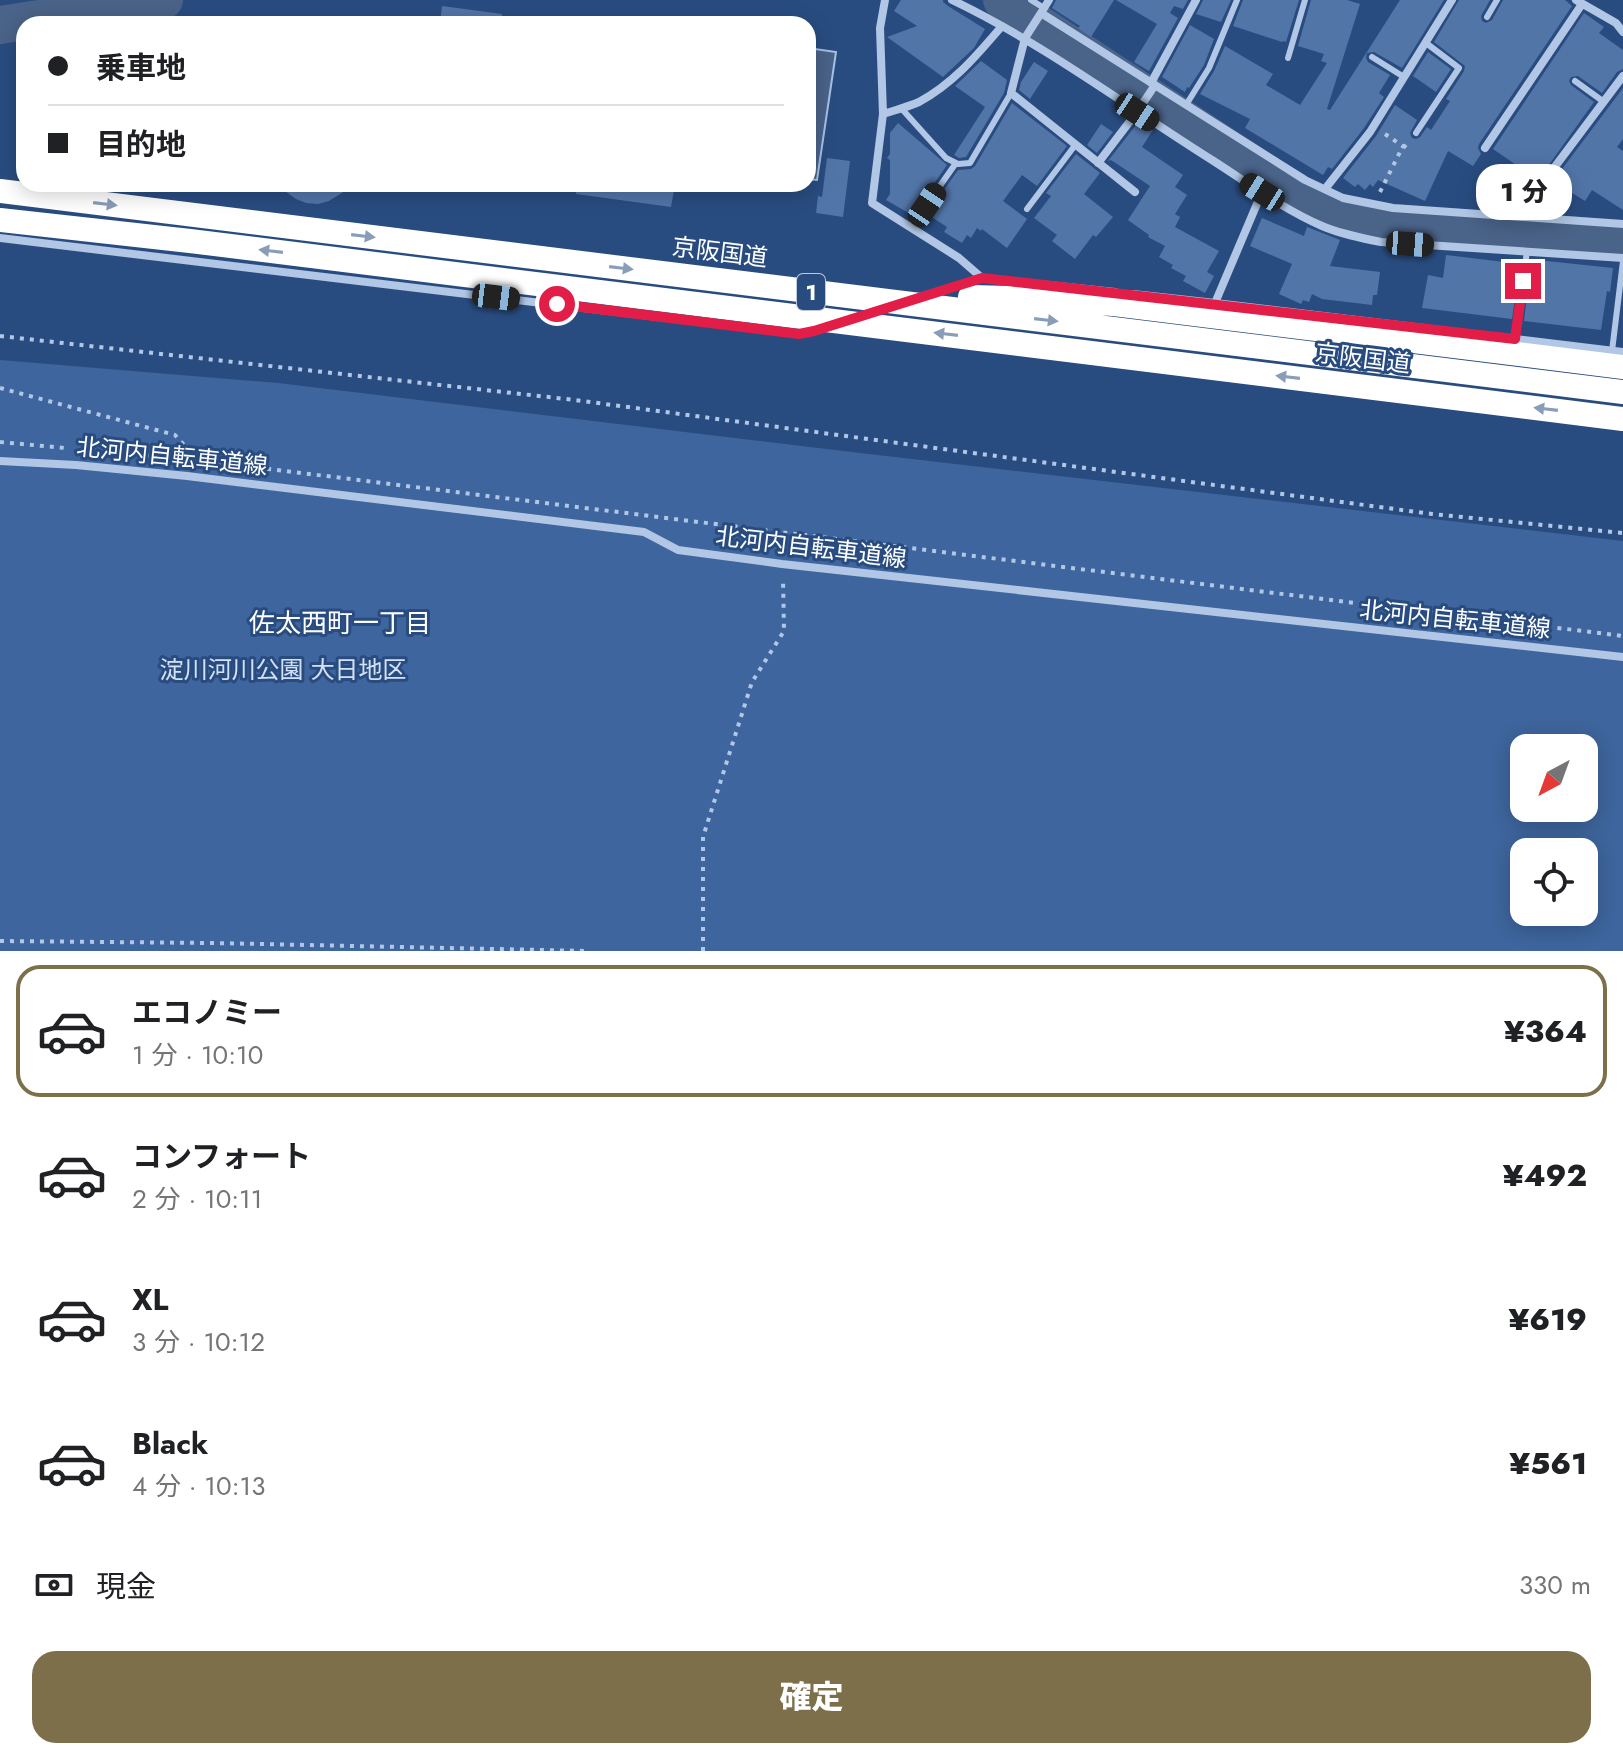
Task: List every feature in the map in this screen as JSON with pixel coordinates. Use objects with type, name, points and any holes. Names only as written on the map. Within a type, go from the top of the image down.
[{"type":"highway","name":"京阪国道","points":[[0,191],[1623,392]]},
{"type":"highway","name":"京阪国道","points":[[0,220],[1623,419]]},
{"type":"highway","name":"1","points":[[840,295],[1011,298],[1114,304],[1617,359]]},
{"type":"street","points":[[885,0],[880,28],[883,114],[872,203],[959,258],[982,278]]},
{"type":"street","points":[[952,0],[1026,36],[1262,192],[1322,226],[1381,242],[1623,260]]},
{"type":"street","points":[[1098,163],[1139,109],[1196,0]]},
{"type":"street","points":[[1325,189],[1373,126],[1452,0]]},
{"type":"street","points":[[1485,148],[1579,2],[1616,23],[1623,32]]},
{"type":"street","points":[[1135,192],[1011,93],[1026,36],[1043,9],[1153,85],[1305,180],[1343,198],[1393,208],[1623,224]]},
{"type":"street","points":[[883,114],[917,103],[948,84],[971,63],[1002,26]]},
{"type":"street","points":[[1545,180],[1623,76]]},
{"type":"street","points":[[1215,303],[1262,192]]},
{"type":"street","points":[[0,238],[799,334],[870,313]]},
{"type":"street","points":[[884,309],[982,278],[1515,339],[1617,359],[1623,352]]},
{"type":"street","name":"北河内自転車道線","points":[[0,461],[187,476],[644,532],[678,550],[782,564],[1623,657]]},
{"type":"lane","points":[[1031,0],[1043,9]]},
{"type":"lane","points":[[1186,105],[1209,68],[1237,0]]},
{"type":"lane","points":[[1288,58],[1305,0]]},
{"type":"lane","points":[[1487,17],[1497,0]]},
{"type":"lane","points":[[1416,133],[1459,68],[1426,43]]},
{"type":"lane","points":[[1372,57],[1404,77]]},
{"type":"lane","points":[[1575,81],[1604,102]]},
{"type":"lane","points":[[901,108],[946,158],[956,163],[970,163],[1011,93]]},
{"type":"lane","points":[[1027,209],[1076,144]]},
{"type":"lane","points":[[911,227],[956,163]]},
{"type":"lane","points":[[1515,339],[1527,251]]},
{"type":"lane","points":[[1617,359],[1623,260]]},
{"type":"path","points":[[1373,126],[1404,147]]},
{"type":"path","points":[[1373,204],[1404,147],[1416,133]]},
{"type":"path","points":[[0,336],[575,400],[1432,514],[1623,533]]},
{"type":"path","points":[[0,388],[175,435],[185,446],[187,476]]},
{"type":"path","name":"北河内自転車道線","points":[[0,442],[78,449]]},
{"type":"path","name":"北河内自転車道線","points":[[109,452],[188,459],[1623,636]]},
{"type":"path","points":[[703,951],[703,837],[752,682],[784,631],[782,564]]},
{"type":"path","points":[[0,941],[589,951]]},
{"type":"green space","name":"淀川河川公園 大日地区","points":[[0,360],[278,383],[1623,541],[1623,951],[0,951]]},
{"type":"shaded area","points":[[816,49],[836,52],[816,180]]},
{"type":"building","points":[[901,0],[943,0],[985,29],[974,48],[943,77],[887,37],[917,26],[894,11]]},
{"type":"building","points":[[1056,0],[1114,0],[1091,37],[1052,8]]},
{"type":"building","points":[[1116,0],[1188,0],[1183,9],[1174,6],[1170,13],[1178,18],[1149,71],[1134,62],[1157,24]]},
{"type":"building","points":[[1203,0],[1231,0],[1221,22],[1196,14]]},
{"type":"building","points":[[1243,0],[1299,0],[1286,42],[1233,26]]},
{"type":"building","points":[[1311,0],[1347,0],[1360,4],[1327,109],[1330,110],[1400,0],[1444,0],[1402,68],[1374,52],[1367,53],[1368,62],[1390,75],[1379,93],[1384,97],[1332,169],[1328,167],[1323,175],[1245,128],[1250,119],[1200,94],[1225,46],[1273,74],[1266,85],[1300,105],[1327,63],[1321,61],[1324,54],[1298,46]]},
{"type":"building","points":[[1459,0],[1490,0],[1481,16],[1486,23],[1492,20],[1503,0],[1565,0],[1572,6],[1479,144],[1481,154],[1473,166],[1448,151],[1425,201],[1378,180],[1373,187],[1370,184],[1365,190],[1358,184],[1355,187],[1343,178],[1376,136],[1395,105],[1417,120],[1410,133],[1416,139],[1427,127],[1431,130],[1450,101],[1446,99],[1465,66],[1434,42]]},
{"type":"building","points":[[442,6],[502,14],[502,16],[441,16]]},
{"type":"building","points":[[1584,13],[1604,27],[1599,33],[1623,50],[1623,69],[1617,72],[1602,93],[1578,76],[1571,77],[1571,85],[1594,102],[1538,180],[1493,149]]},
{"type":"building","points":[[1190,25],[1214,39],[1204,65],[1185,92],[1162,77]]},
{"type":"building","points":[[1428,52],[1451,69],[1436,92],[1413,76]]},
{"type":"building","points":[[981,61],[1007,80],[1004,93],[966,157],[959,158],[954,155],[985,107],[955,86]]},
{"type":"building","points":[[1034,62],[1048,71],[1030,99],[1019,90]]},
{"type":"building","points":[[1623,88],[1623,139],[1617,147],[1623,151],[1623,210],[1592,190],[1585,201],[1553,181]]},
{"type":"building","points":[[1012,103],[1067,146],[1037,186],[1022,175],[1003,201],[1027,219],[1007,248],[977,228],[971,238],[967,235],[962,243],[944,232],[947,227],[927,214],[958,170],[975,166]]},
{"type":"building","points":[[1139,121],[1153,130],[1142,147],[1183,175],[1175,187],[1187,195],[1175,214],[1180,217],[1175,227],[1219,251],[1207,272],[1214,276],[1205,293],[1183,281],[1186,276],[1159,257],[1165,246],[1148,237],[1128,220],[1150,186],[1108,161]]},
{"type":"building","points":[[898,123],[947,165],[912,215],[886,200],[890,194],[890,160],[887,158],[890,154],[890,133]]},
{"type":"building","points":[[1101,124],[1113,132],[1097,153],[1087,145]]},
{"type":"building","points":[[1076,154],[1100,173],[1084,194],[1113,217],[1096,237],[1093,235],[1075,259],[1052,241],[1057,235],[1034,218],[1051,196],[1046,193]]},
{"type":"building","points":[[827,158],[850,161],[843,217],[816,213],[818,196],[822,197]]},
{"type":"building","points":[[286,192],[343,192],[318,204],[296,199]]},
{"type":"building","points":[[576,192],[674,192],[671,207]]},
{"type":"building","points":[[1262,218],[1304,236],[1307,227],[1340,240],[1330,266],[1380,272],[1377,295],[1373,295],[1372,305],[1322,299],[1312,294],[1309,302],[1303,300],[1301,304],[1279,294],[1292,264],[1250,246]]},
{"type":"building","points":[[1446,255],[1504,262],[1503,266],[1519,268],[1512,319],[1422,308],[1428,275],[1443,278]]},
{"type":"building","points":[[1537,260],[1613,268],[1601,330],[1524,321],[1530,270],[1536,271]]},
{"type":"waterway","points":[[59,16],[164,0]]},
{"type":"waterway","points":[[1002,0],[1293,191],[1335,212],[1377,222],[1623,239]]},
{"type":"waterway","points":[[0,25],[16,23]]},
{"type":"district","name":"佐太西町一丁目","points":[[340,623]]},
{"type":"route","points":[[557,304],[799,334],[982,278],[1515,339],[1523,281]]}]
